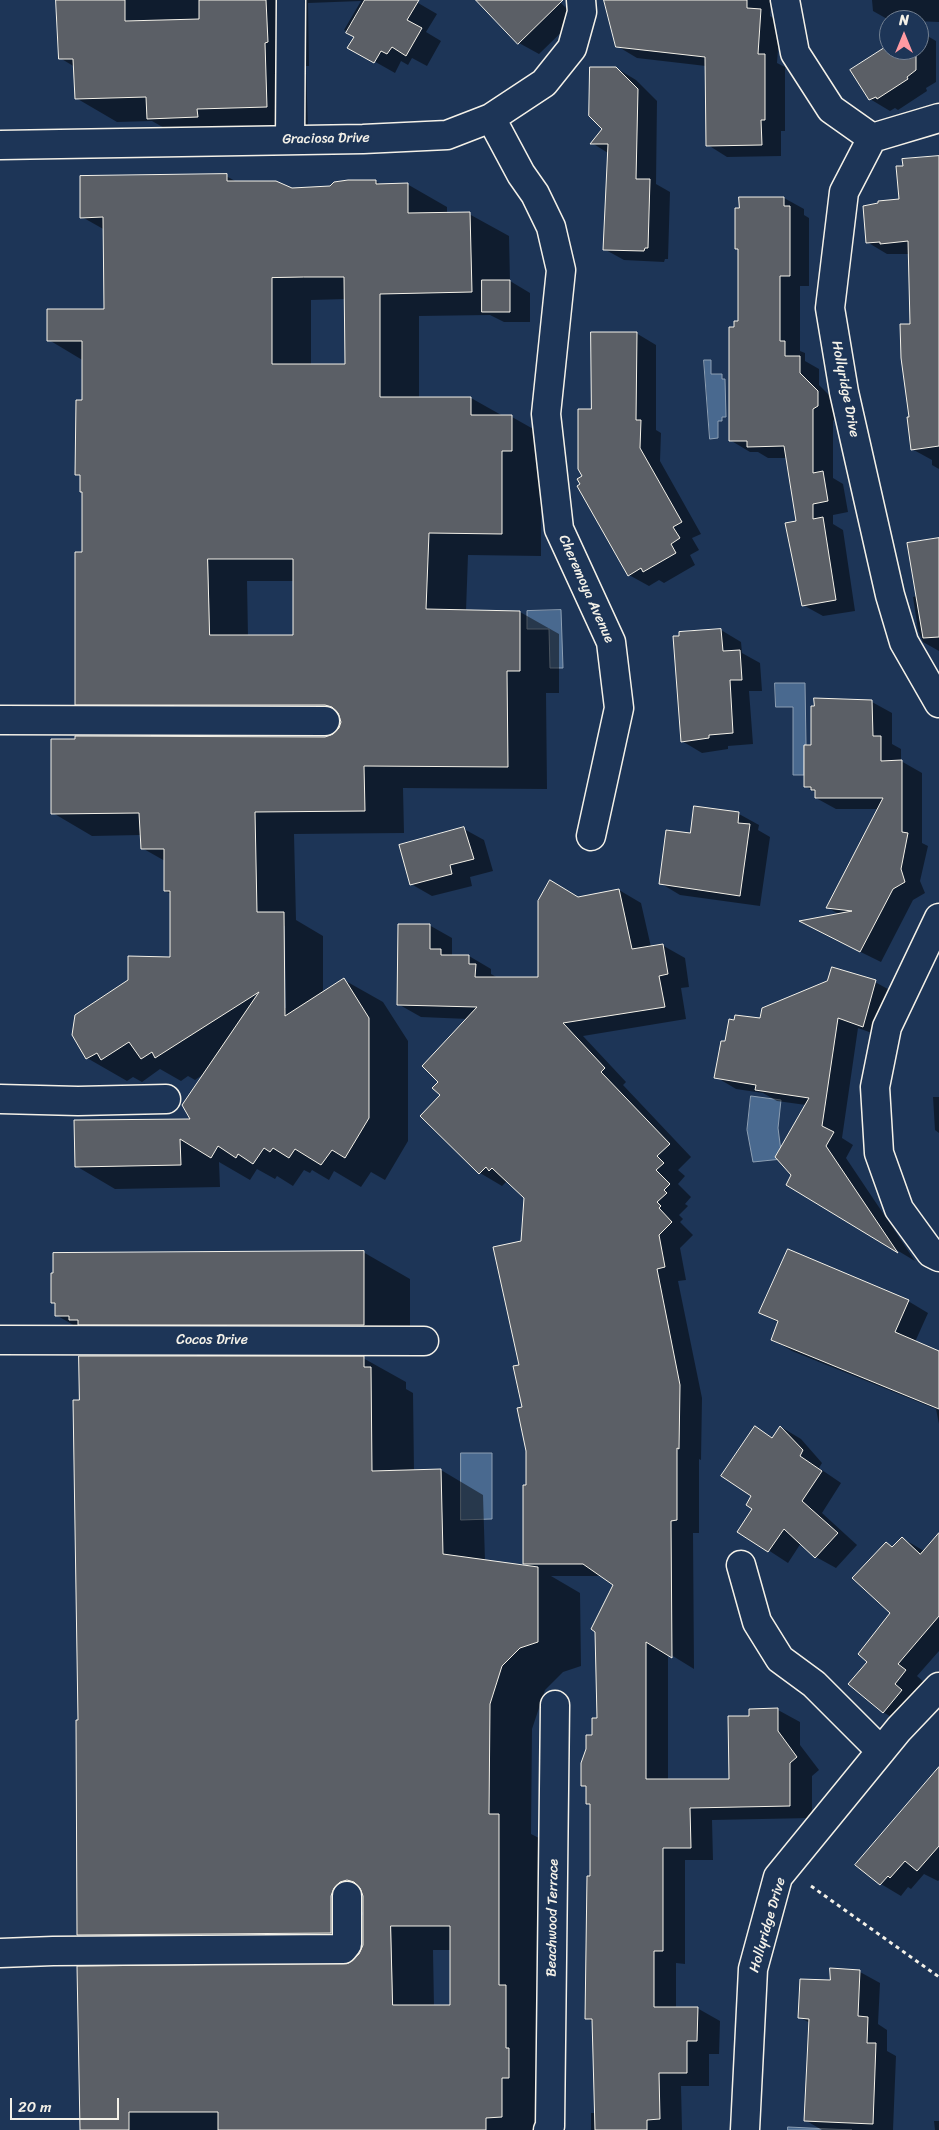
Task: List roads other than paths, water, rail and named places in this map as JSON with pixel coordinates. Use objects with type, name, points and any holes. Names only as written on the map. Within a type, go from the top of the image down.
[{"type":"street","points":[[290,0],[290,140]]},
{"type":"street","name":"Graciosa Drive","points":[[0,145],[290,140],[447,134],[491,118],[544,83],[572,48],[582,12],[580,0]]},
{"type":"street","points":[[785,0],[794,53],[831,109],[872,138],[939,118]]},
{"type":"street","name":"Cheremoya Avenue","points":[[491,118],[521,174],[535,194],[547,219],[562,270],[546,414],[559,529],[611,642],[619,708],[591,836]]},
{"type":"street","name":"Hollyridge Drive","points":[[872,138],[844,192],[830,308],[844,392],[890,595],[904,642],[939,703]]},
{"type":"street","points":[[0,720],[325,721]]},
{"type":"street","points":[[939,918],[887,1027],[875,1087],[879,1153],[899,1209],[931,1253],[939,1256]]},
{"type":"street","points":[[0,1099],[78,1101],[166,1099]]},
{"type":"street","name":"Cocos Drive","points":[[0,1340],[424,1341]]},
{"type":"street","points":[[741,1565],[757,1622],[780,1659],[814,1684],[881,1751]]},
{"type":"street","name":"Hollyridge Drive","points":[[745,2130],[753,1969],[778,1877],[899,1729],[939,1687]]},
{"type":"street","name":"Beachwood Terrace","points":[[548,2130],[550,2126],[556,1705]]},
{"type":"street","points":[[0,1953],[343,1949],[348,1944],[348,1896]]},
{"type":"water","points":[[704,360],[711,360],[711,374],[722,374],[722,379],[725,379],[726,417],[722,417],[722,421],[718,421],[718,438],[710,439]]},
{"type":"water","points":[[561,610],[563,668],[550,668],[549,629],[527,629],[527,611]]},
{"type":"water","points":[[775,683],[805,683],[806,745],[804,746],[804,775],[793,775],[793,707],[776,707]]},
{"type":"water","points":[[751,1096],[781,1100],[778,1128],[782,1159],[753,1162],[747,1130]]},
{"type":"water","points":[[461,1453],[492,1453],[492,1519],[461,1520]]},
{"type":"water","points":[[788,2127],[852,2130],[788,2130]]}]
